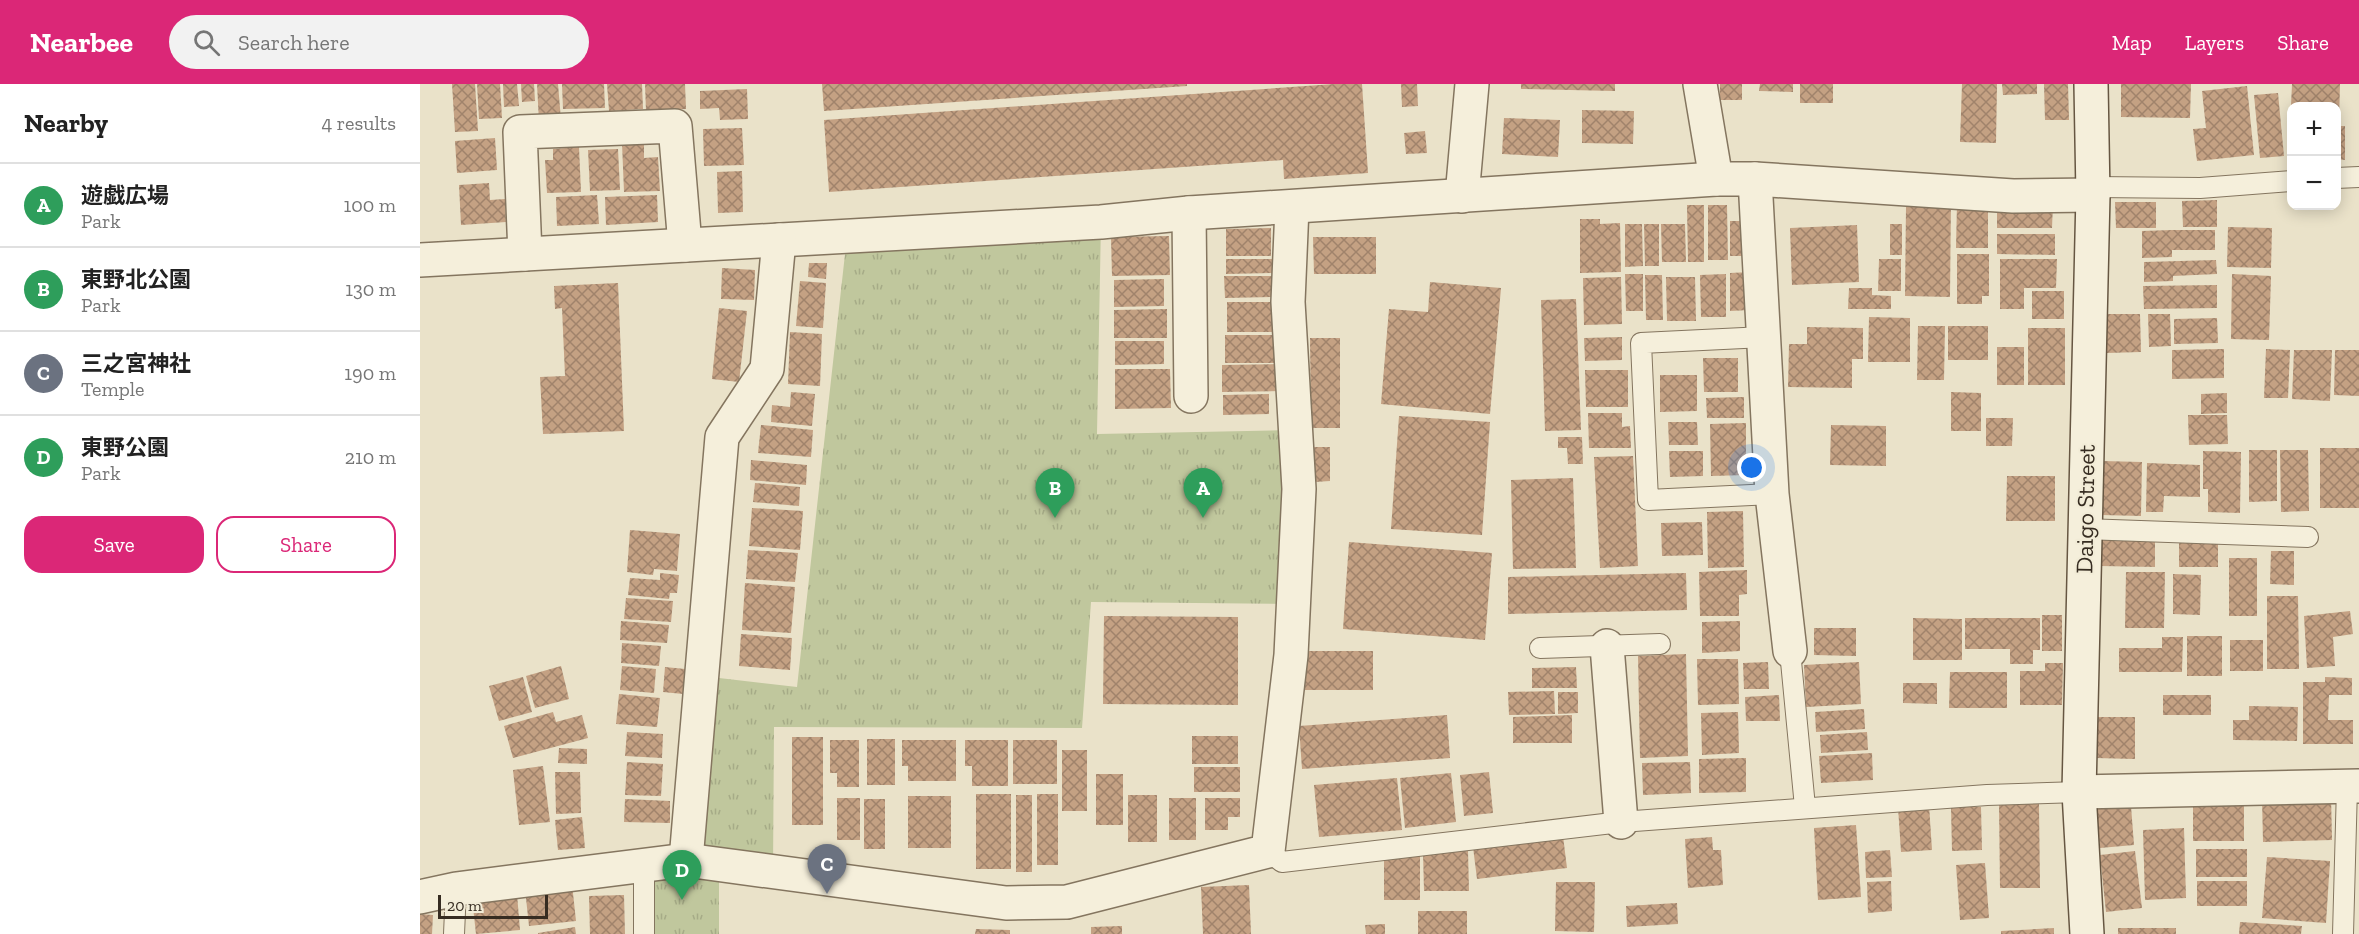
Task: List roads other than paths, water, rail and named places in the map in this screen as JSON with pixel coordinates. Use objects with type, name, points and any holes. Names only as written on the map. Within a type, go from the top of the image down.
[{"type":"street","points":[[1462,196],[1472,84]]},
{"type":"street","points":[[1700,84],[1716,179]]},
{"type":"street","name":"Daigo Street","points":[[2087,934],[2079,792],[2092,191],[2091,84]]},
{"type":"street","points":[[525,254],[520,132],[675,126],[685,245]]},
{"type":"street","points":[[420,260],[1090,222],[1190,213],[1716,179],[1755,179],[2013,196],[2092,191]]},
{"type":"street","points":[[1755,179],[1772,494],[1790,651]]},
{"type":"street","points":[[420,897],[456,889],[686,860],[1006,903],[1067,902],[1268,851],[1291,655],[1299,489],[1288,302],[1292,207]]},
{"type":"street","points":[[1190,213],[1191,396]]},
{"type":"street","points":[[686,860],[722,437],[767,369],[779,240]]},
{"type":"street","points":[[1607,646],[1621,822]]},
{"type":"street","points":[[2079,792],[2353,786]]},
{"type":"lane","points":[[2341,178],[2359,177]]},
{"type":"lane","points":[[2092,191],[2200,188],[2287,181]]},
{"type":"lane","points":[[1764,337],[1641,343],[1648,500],[1772,494]]},
{"type":"lane","points":[[2084,529],[2308,537]]},
{"type":"lane","points":[[1540,648],[1660,644]]},
{"type":"lane","points":[[1790,651],[1805,807]]},
{"type":"lane","points":[[2343,934],[2353,786]]},
{"type":"lane","points":[[1268,851],[1282,862],[1621,822],[1987,795],[2079,792]]},
{"type":"lane","points":[[644,865],[644,934]]},
{"type":"lane","points":[[454,934],[456,889]]},
{"type":"place","name":"東野北公園","points":[[1055,518]]},
{"type":"place","name":"遊戯広場","points":[[1203,518]]},
{"type":"place","name":"三之宮神社","points":[[827,894]]},
{"type":"place","name":"東野公園","points":[[682,900]]}]
